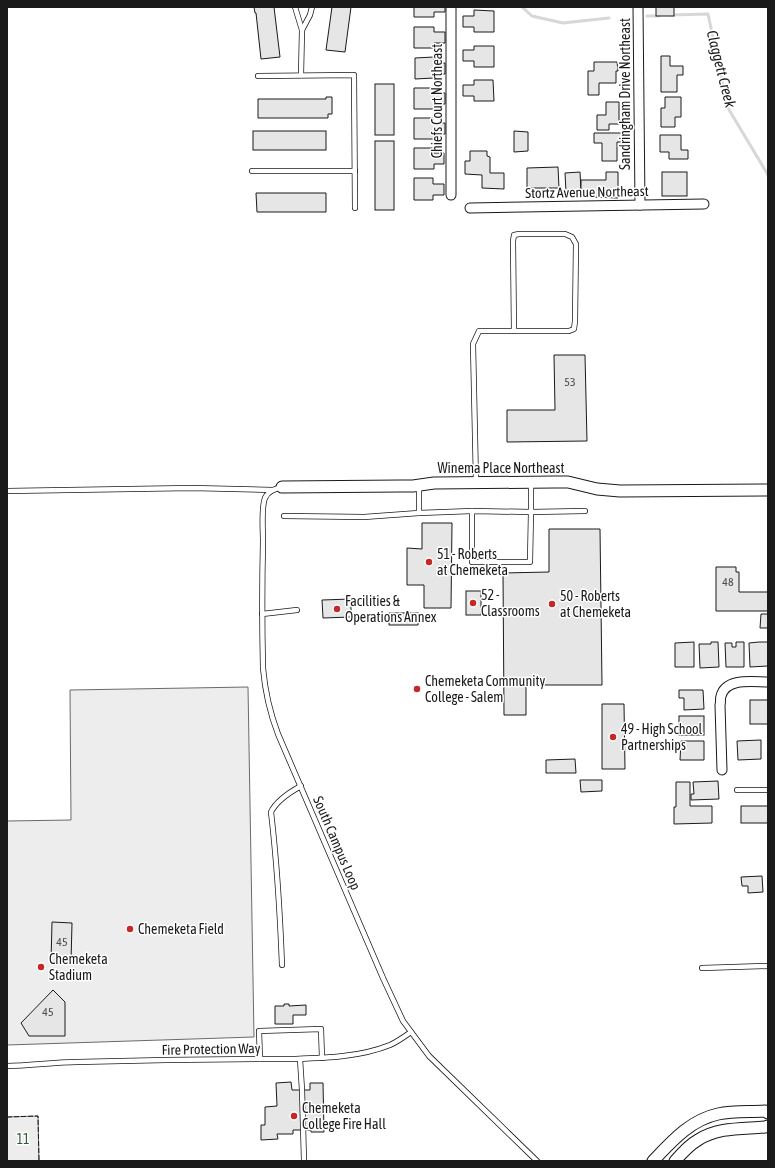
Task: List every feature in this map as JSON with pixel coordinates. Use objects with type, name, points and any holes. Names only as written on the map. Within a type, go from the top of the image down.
[{"type":"street","name":"Chiefs Court Northeast","points":[[451,7],[451,195]]},
{"type":"street","name":"Sandringham Drive Northeast","points":[[638,7],[640,205]]},
{"type":"street","name":"Stortz Avenue Northeast","points":[[470,208],[704,204]]},
{"type":"street","name":"Winema Place Northeast","points":[[278,488],[393,486],[476,482],[568,482],[597,489],[620,491],[768,490]]},
{"type":"street","points":[[722,770],[721,695],[729,685],[736,682],[768,682]]},
{"type":"street","points":[[653,1161],[684,1130],[696,1122],[718,1114],[729,1112],[768,1113]]},
{"type":"street","points":[[675,1161],[687,1148],[707,1135],[719,1131],[768,1126]]},
{"type":"lane","points":[[295,7],[302,30],[301,75]]},
{"type":"lane","points":[[302,30],[312,7]]},
{"type":"lane","points":[[258,76],[354,74],[355,208]]},
{"type":"lane","points":[[252,171],[355,172]]},
{"type":"lane","points":[[476,482],[473,344],[479,331],[514,331],[569,331],[574,329],[576,244],[572,237],[565,234],[514,235],[514,331]]},
{"type":"lane","points":[[472,511],[472,562],[530,562],[531,482]]},
{"type":"lane","points":[[419,485],[419,513]]},
{"type":"lane","points":[[7,490],[278,488]]},
{"type":"lane","name":"South Campus Loop","points":[[278,488],[268,493],[263,508],[263,674],[272,717],[300,786],[403,1021],[429,1056],[537,1161]]},
{"type":"lane","points":[[284,516],[364,517],[472,511],[585,511]]},
{"type":"lane","points":[[262,614],[298,610]]},
{"type":"lane","points":[[282,964],[272,812],[278,802],[300,786]]},
{"type":"lane","points":[[737,790],[768,790]]},
{"type":"lane","points":[[702,968],[768,966]]},
{"type":"lane","points":[[260,1059],[259,1031],[321,1028],[322,1058]]},
{"type":"lane","name":"Fire Protection Way","points":[[7,1066],[26,1066],[55,1062],[322,1058],[345,1056],[371,1051],[390,1045],[411,1032]]},
{"type":"lane","points":[[300,1059],[304,1161]]},
{"type":"green space","name":"Chemeketa Field","points":[[248,687],[254,1037],[7,1045],[7,821],[71,820],[70,690]]},
{"type":"green space","name":"11","points":[[38,1116],[39,1161],[7,1161],[7,1117]]},
{"type":"building","points":[[254,7],[274,7],[280,57],[261,59]]},
{"type":"building","points":[[332,7],[351,7],[345,52],[326,50]]},
{"type":"building","points":[[414,7],[445,7],[445,12],[434,12],[434,17],[414,17]]},
{"type":"building","points":[[656,7],[674,7],[674,16],[656,16]]},
{"type":"building","points":[[474,10],[494,11],[494,32],[474,32],[474,27],[463,27],[463,16],[474,16]]},
{"type":"building","points":[[414,27],[434,27],[434,32],[445,32],[445,43],[434,43],[434,48],[414,48]]},
{"type":"building","points":[[474,46],[494,46],[494,67],[474,67],[474,61],[463,61],[463,50],[474,50]]},
{"type":"building","points":[[661,56],[670,56],[670,66],[683,66],[683,75],[677,75],[677,92],[661,92]]},
{"type":"building","points":[[434,57],[434,63],[445,63],[445,74],[434,74],[434,78],[415,79],[415,58]]},
{"type":"building","points":[[594,62],[617,62],[618,71],[616,71],[616,83],[599,83],[599,95],[588,95],[588,71],[594,71]]},
{"type":"building","points":[[474,80],[493,80],[494,101],[474,101],[474,96],[463,96],[463,85],[474,85]]},
{"type":"building","points":[[375,84],[394,84],[394,135],[375,135]]},
{"type":"building","points":[[414,88],[434,88],[434,93],[445,93],[445,104],[434,104],[434,109],[414,109]]},
{"type":"building","points":[[326,97],[332,97],[332,114],[328,114],[328,118],[258,118],[258,99],[326,99]]},
{"type":"building","points":[[665,97],[681,97],[681,117],[675,117],[675,127],[661,127],[661,108],[665,108]]},
{"type":"building","points":[[606,102],[619,102],[619,124],[609,124],[609,130],[597,130],[597,115],[606,115]]},
{"type":"building","points":[[414,118],[433,118],[433,123],[445,123],[445,134],[434,134],[434,139],[414,139]]},
{"type":"building","points":[[253,131],[326,131],[326,150],[253,150]]},
{"type":"building","points":[[514,131],[528,132],[528,151],[514,152]]},
{"type":"building","points":[[594,133],[622,133],[622,142],[617,142],[617,161],[602,161],[602,143],[594,143]]},
{"type":"building","points":[[660,135],[681,135],[681,150],[688,150],[688,159],[669,159],[669,152],[660,152]]},
{"type":"building","points":[[375,141],[394,141],[394,210],[375,210]]},
{"type":"building","points":[[414,148],[434,148],[434,153],[444,153],[444,164],[434,164],[434,169],[414,169]]},
{"type":"building","points":[[470,151],[487,151],[487,156],[490,157],[490,173],[504,173],[504,189],[482,188],[482,175],[465,174],[465,161],[470,161]]},
{"type":"building","points":[[558,167],[559,188],[527,188],[527,168]]},
{"type":"building","points":[[580,172],[581,191],[566,192],[565,173]]},
{"type":"building","points":[[606,172],[618,172],[618,198],[593,197],[593,193],[581,193],[581,180],[606,180]]},
{"type":"building","points":[[662,172],[687,172],[687,196],[662,196]]},
{"type":"building","points":[[414,178],[433,178],[433,184],[444,184],[444,195],[433,195],[433,200],[414,200]]},
{"type":"building","points":[[256,193],[326,193],[326,212],[257,212]]},
{"type":"building","points":[[554,355],[585,355],[587,441],[507,442],[507,410],[555,410]]},
{"type":"building","name":"51 - Roberts at Chemeketa","points":[[422,523],[452,523],[451,608],[424,608],[424,585],[407,585],[407,548],[422,549]]},
{"type":"building","name":"50 - Roberts at Chemeketa","points":[[549,529],[600,529],[602,685],[526,685],[526,715],[504,715],[503,573],[549,572]]},
{"type":"building","points":[[716,567],[736,567],[736,572],[739,572],[739,592],[768,592],[768,611],[716,611]]},
{"type":"building","name":"52 - Classrooms","points":[[466,591],[481,591],[481,615],[466,615]]},
{"type":"building","name":"Facilities & Operations Annex","points":[[351,599],[351,617],[323,618],[322,600]]},
{"type":"building","points":[[389,613],[419,613],[418,625],[389,625]]},
{"type":"building","points":[[761,614],[768,614],[768,628],[760,628]]},
{"type":"building","points":[[694,642],[694,667],[675,667],[675,643]]},
{"type":"building","points":[[711,642],[718,642],[719,667],[700,668],[699,644],[711,644]]},
{"type":"building","points":[[736,642],[744,642],[744,667],[726,667],[725,643],[732,643],[732,647],[736,647]]},
{"type":"building","points":[[768,642],[768,666],[750,667],[749,643]]},
{"type":"building","points":[[679,690],[703,690],[704,709],[684,710],[684,698],[679,698]]},
{"type":"building","points":[[750,700],[768,700],[768,724],[750,724]]},
{"type":"building","name":"49 - High School Partnerships","points":[[602,704],[624,704],[625,769],[602,769]]},
{"type":"building","points":[[679,716],[704,716],[704,735],[679,735]]},
{"type":"building","points":[[761,740],[761,759],[738,760],[737,741]]},
{"type":"building","points":[[681,741],[704,741],[704,760],[680,760]]},
{"type":"building","points":[[575,759],[576,773],[546,773],[546,760]]},
{"type":"building","points":[[580,780],[602,780],[602,791],[581,792]]},
{"type":"building","points":[[718,781],[719,799],[691,800],[691,794],[694,794],[693,782]]},
{"type":"building","points":[[676,782],[690,782],[690,806],[712,806],[712,823],[674,824]]},
{"type":"building","points":[[741,806],[768,806],[768,823],[741,823]]},
{"type":"building","points":[[762,876],[763,892],[748,893],[748,886],[742,886],[741,877]]},
{"type":"building","points":[[52,922],[72,923],[71,962],[51,962]]},
{"type":"building","points":[[53,990],[65,1002],[65,1036],[29,1036],[21,1023]]},
{"type":"building","points":[[284,1004],[289,1004],[289,1006],[306,1005],[306,1015],[293,1015],[293,1024],[275,1024],[275,1006],[284,1006]]},
{"type":"building","name":"Chemeketa College Fire Hall","points":[[291,1082],[292,1090],[310,1090],[310,1083],[323,1083],[324,1132],[293,1130],[293,1134],[277,1134],[278,1139],[261,1140],[261,1125],[265,1125],[265,1107],[277,1106],[276,1083]]},
{"type":"waterway","name":"Claggett Creek","points":[[522,7],[532,16],[563,23],[609,18]]},
{"type":"waterway","name":"Claggett Creek","points":[[671,15],[708,14],[728,108],[768,175]]},
{"type":"waterway","name":"Claggett Creek","points":[[647,16],[659,16]]},
{"type":"fence","points":[[7,1117],[38,1116],[39,1161]]},
{"type":"place","name":"51 - Roberts at Chemeketa","points":[[429,562]]},
{"type":"place","name":"52 - Classrooms","points":[[473,603]]},
{"type":"place","name":"50 - Roberts at Chemeketa","points":[[552,604]]},
{"type":"place","name":"Facilities & Operations Annex","points":[[337,609]]},
{"type":"place","name":"Chemeketa Community College - Salem","points":[[417,689]]},
{"type":"place","name":"49 - High School Partnerships","points":[[613,737]]},
{"type":"place","name":"Chemeketa Field","points":[[130,929]]},
{"type":"place","name":"Chemeketa Stadium","points":[[41,967]]},
{"type":"place","name":"Chemeketa College Fire Hall","points":[[294,1116]]}]
